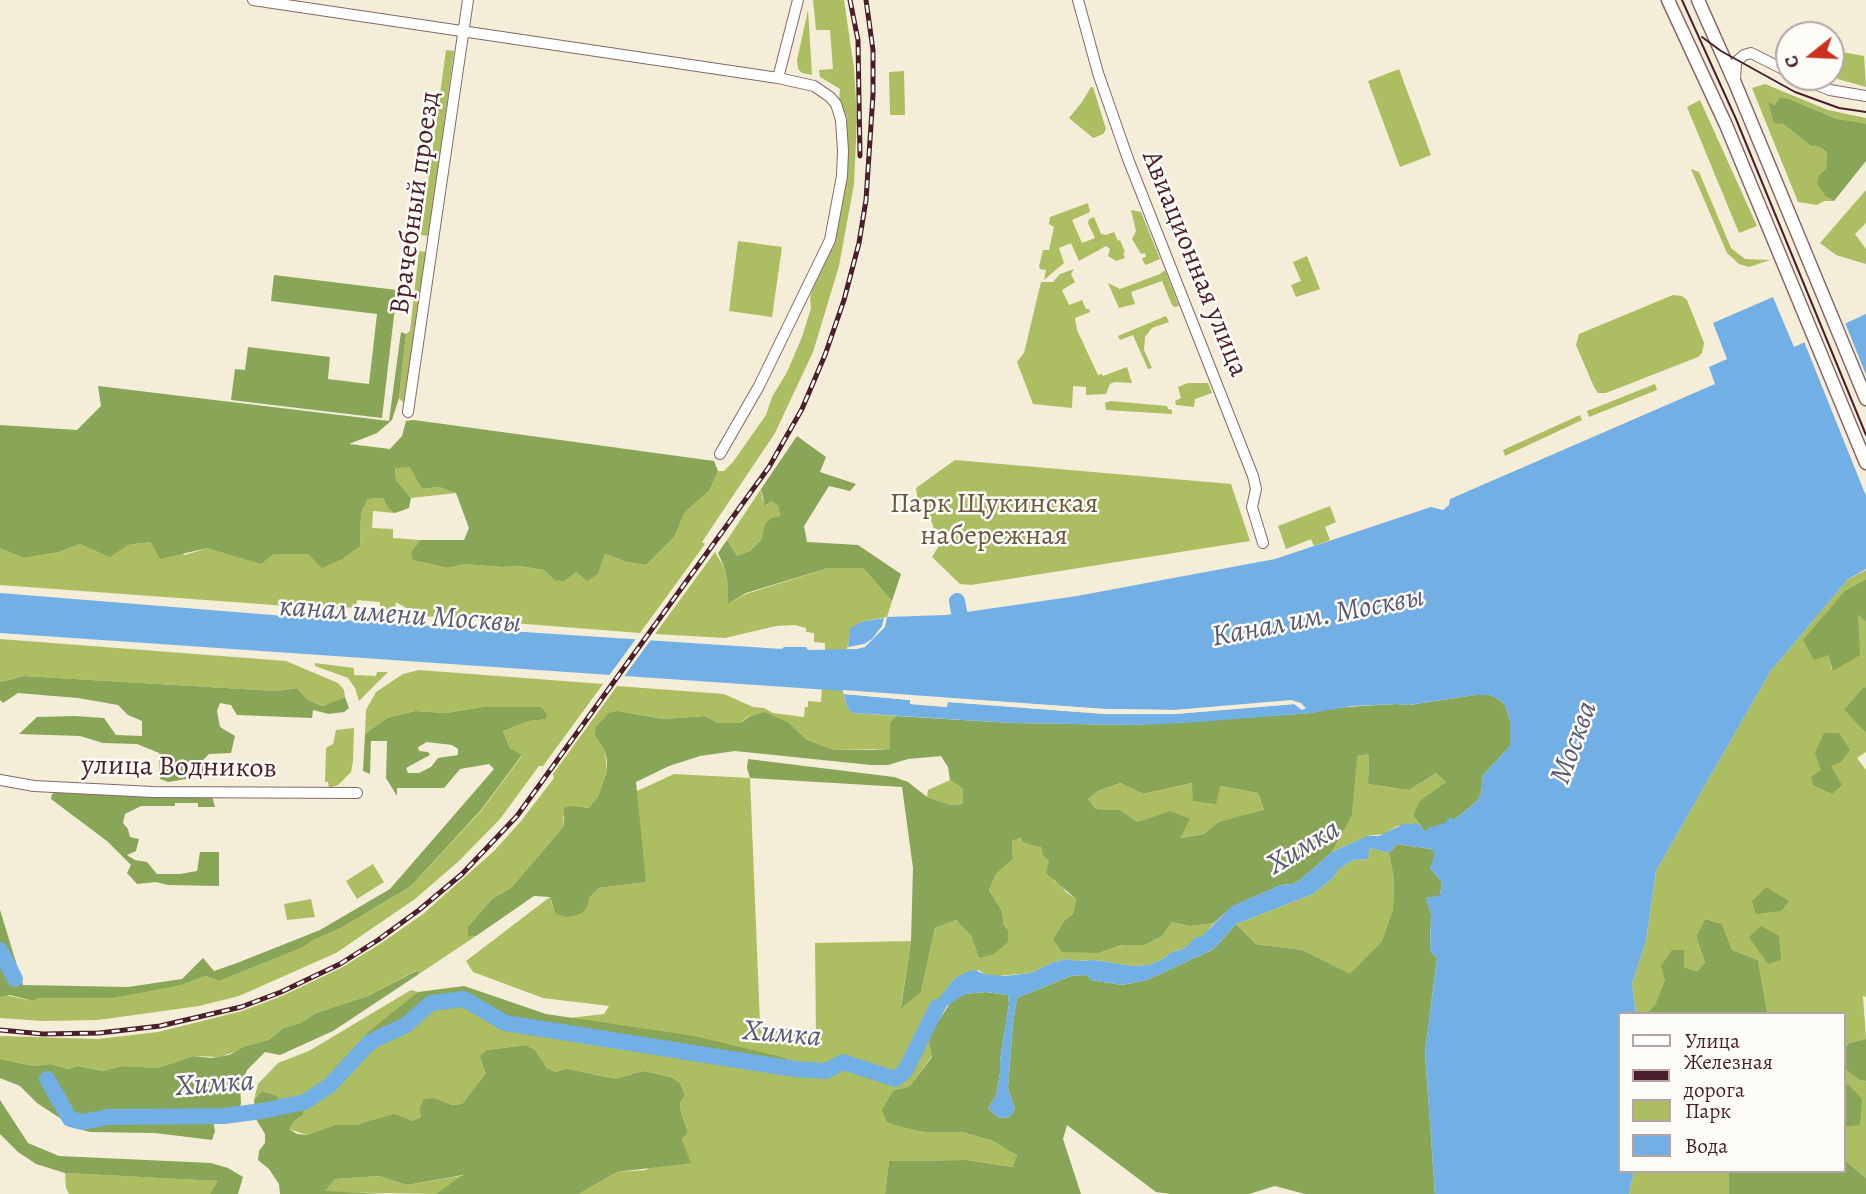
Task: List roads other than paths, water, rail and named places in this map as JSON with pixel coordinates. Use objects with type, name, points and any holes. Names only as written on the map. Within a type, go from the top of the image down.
[{"type":"main road","points":[[1668,0],[1726,125],[1866,463]]},
{"type":"main road","points":[[1698,0],[1866,399]]},
{"type":"street","points":[[253,0],[778,78],[814,86],[826,93],[835,104],[841,120],[843,151],[830,240],[759,386],[720,454]]},
{"type":"street","name":"Врачебный проезд","points":[[408,412],[468,0]]},
{"type":"street","points":[[778,78],[798,0]]},
{"type":"street","name":"Авиационная улица","points":[[1078,0],[1101,82],[1124,147],[1253,476],[1256,489],[1252,507],[1263,543]]},
{"type":"street","points":[[1735,83],[1736,62],[1744,55],[1751,52],[1775,65]]},
{"type":"street","points":[[1836,91],[1866,96]]},
{"type":"street","name":"улица Водников","points":[[0,780],[34,786],[153,792],[357,793]]},
{"type":"water","points":[[1773,297],[1794,347],[1866,314],[1866,569],[1848,579],[1770,672],[1656,871],[1646,941],[1632,984],[1636,1012],[1618,1012],[1618,1173],[1634,1173],[1629,1194],[1435,1194],[1425,1052],[1437,958],[1430,951],[1431,914],[1426,898],[1440,895],[1442,882],[1430,868],[1435,854],[1431,849],[1397,844],[1389,853],[1370,848],[1368,859],[1353,860],[1339,869],[1333,878],[1313,894],[1236,924],[1214,949],[1147,980],[1122,985],[1091,980],[1087,975],[1071,976],[1017,998],[1008,1088],[1015,1109],[1009,1117],[999,1118],[988,1108],[996,1096],[1008,995],[985,992],[965,994],[947,1006],[937,1023],[931,1027],[926,1026],[936,1002],[955,978],[967,972],[975,970],[1004,976],[1031,973],[1067,959],[1132,966],[1149,965],[1185,948],[1195,938],[1202,936],[1232,906],[1281,885],[1300,880],[1332,852],[1367,836],[1379,836],[1403,824],[1419,824],[1425,832],[1428,828],[1445,823],[1450,817],[1454,820],[1477,801],[1481,794],[1483,775],[1510,746],[1510,721],[1506,707],[1490,695],[1409,705],[1352,706],[1312,713],[1185,723],[1012,723],[852,713],[846,705],[844,694],[910,700],[911,704],[946,707],[948,702],[1105,714],[1175,714],[1295,704],[1299,706],[1301,703],[1174,710],[1105,709],[0,633],[0,593],[297,617],[782,649],[857,649],[865,647],[885,627],[887,617],[946,615],[1077,596],[1275,559],[1431,507],[1443,510],[1449,505],[1450,499],[1715,384],[1709,367],[1727,359],[1713,323]]},
{"type":"water","points":[[884,618],[882,626],[872,639],[864,644],[848,647],[850,628],[861,622]]},
{"type":"waterway","points":[[957,601],[963,633]]},
{"type":"waterway","name":"Химка","points":[[0,950],[15,979]]},
{"type":"waterway","name":"Химка","points":[[47,1079],[70,1119],[83,1122],[108,1117],[224,1116],[262,1111],[305,1102],[330,1085],[370,1042],[406,1025],[431,1003],[464,999],[505,1023],[794,1069],[826,1071],[843,1062],[895,1079],[905,1071],[937,1007]]},
{"type":"tram line","points":[[1682,0],[1736,119],[1866,435]]},
{"type":"tram line","points":[[1702,37],[1721,51],[1795,92],[1839,108],[1866,112]]},
{"type":"railway","points":[[850,0],[858,40],[860,156]]},
{"type":"railway","points":[[0,1030],[43,1034],[99,1033],[160,1026],[241,1007],[281,992],[340,964],[419,910],[462,874],[517,816],[769,467],[802,409],[844,300],[859,243],[866,200],[873,95],[873,50],[866,0]]},
{"type":"park label","name":"Парк Щукинская набережная","points":[[994,521]]},
{"type":"water label","name":"канал имени Москвы","points":[[400,616]]},
{"type":"water label","name":"Канал им. Москвы","points":[[1318,618]]},
{"type":"water label","name":"Москва","points":[[1575,743]]}]
